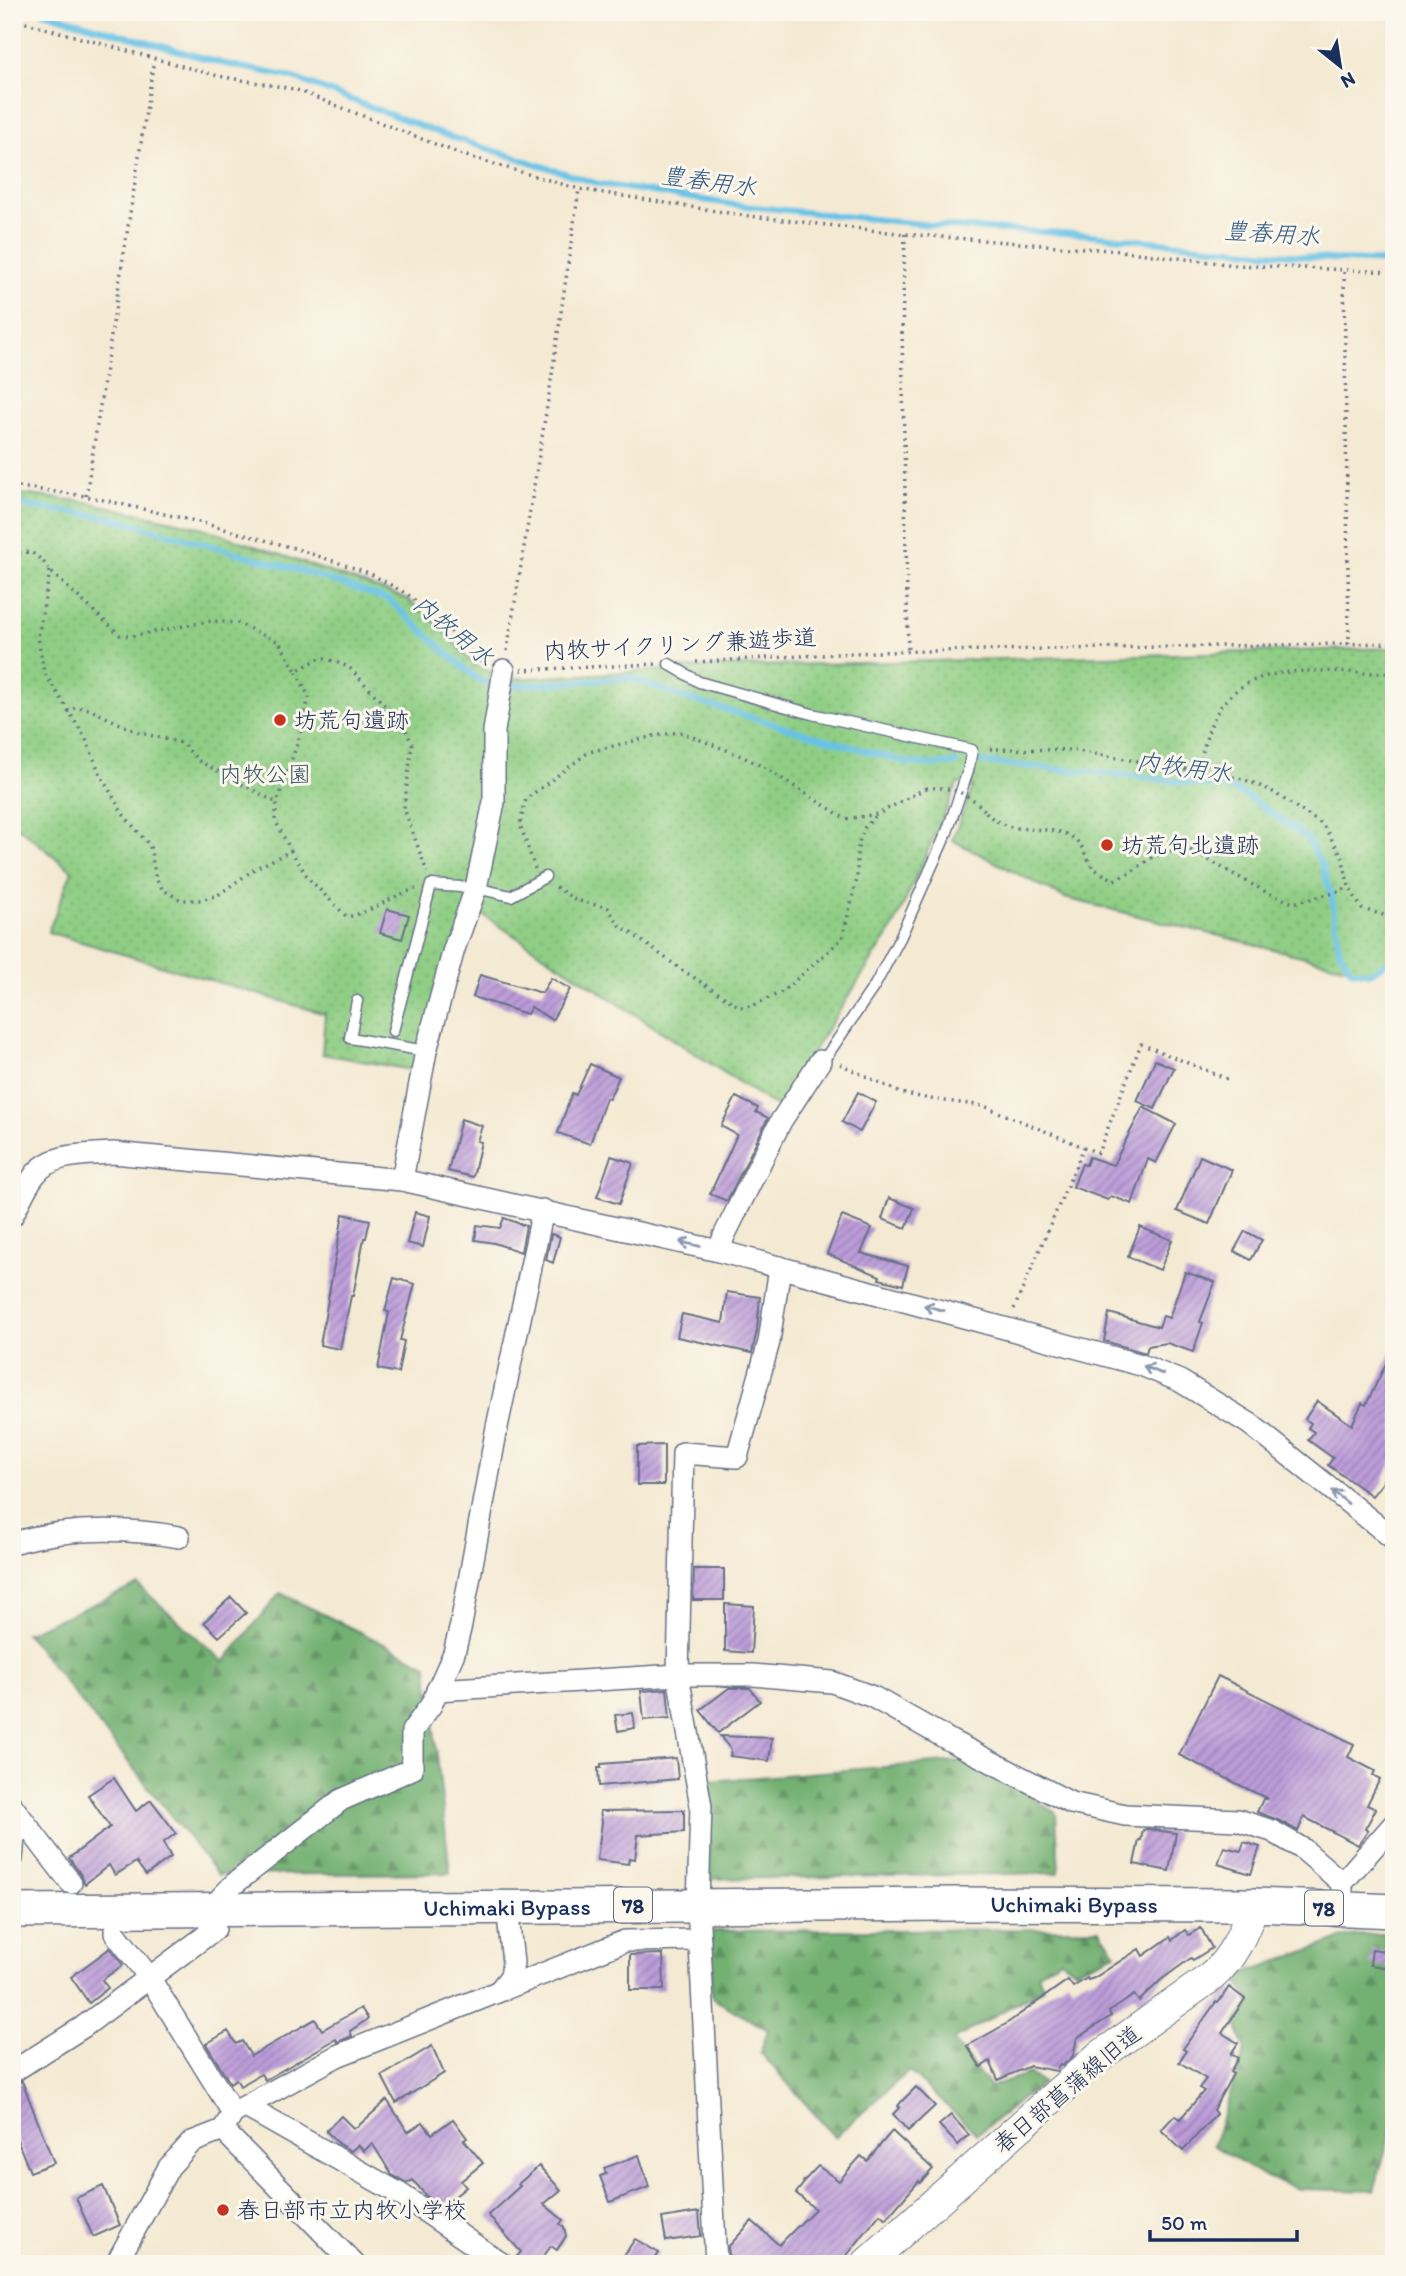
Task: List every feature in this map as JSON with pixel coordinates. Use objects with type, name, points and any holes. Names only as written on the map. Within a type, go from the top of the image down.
[{"type":"main road","name":"78","points":[[1254,1905],[1342,1896],[1394,1911]]},
{"type":"main road","name":"Uchimaki Bypass","points":[[12,1911],[213,1919],[507,1906],[1254,1905]]},
{"type":"street","points":[[402,1180],[426,1051],[454,949],[475,888],[494,802],[494,731],[503,680]]},
{"type":"street","points":[[719,1251],[781,1121],[824,1058]]},
{"type":"street","points":[[12,1216],[35,1174],[51,1161],[113,1153],[402,1180],[719,1251],[1141,1365],[1180,1381],[1250,1424],[1394,1539]]},
{"type":"street","points":[[12,2072],[83,2027],[149,1977],[213,1919],[234,1884],[341,1800],[412,1769],[412,1731],[431,1705],[454,1653],[461,1625],[497,1427],[543,1210]]},
{"type":"street","points":[[716,2264],[698,1905],[701,1806],[678,1675],[683,1453],[737,1457],[769,1342],[780,1267]]},
{"type":"street","points":[[12,1543],[36,1536],[86,1529],[141,1530],[179,1536]]},
{"type":"street","points":[[437,1690],[678,1675],[753,1675],[832,1682],[873,1697],[951,1741],[1072,1803],[1125,1815],[1238,1820],[1272,1831],[1303,1849],[1342,1896],[1394,1824]]},
{"type":"street","points":[[12,1806],[12,1859]]},
{"type":"street","points":[[12,1806],[71,1883]]},
{"type":"street","name":"春日部菖蒲線旧道","points":[[866,2264],[1097,2058],[1226,1964],[1236,1949],[1254,1905]]},
{"type":"street","points":[[500,1990],[511,1976],[513,1963],[507,1906]]},
{"type":"street","points":[[115,1933],[149,1977],[234,2117],[354,2264]]},
{"type":"street","points":[[117,2264],[169,2167],[192,2142],[337,2056],[625,1941],[700,1940]]},
{"type":"street","points":[[234,2117],[400,2194],[502,2264]]},
{"type":"lane","points":[[668,664],[699,682],[811,714],[972,750],[968,771],[947,832],[900,938],[875,985],[824,1058]]},
{"type":"lane","points":[[394,1031],[431,885],[475,888],[511,896],[545,877]]},
{"type":"lane","points":[[357,1001],[350,1038],[426,1051]]},
{"type":"path","points":[[12,19],[154,60],[219,76],[294,89],[463,155],[579,189],[741,215],[905,234],[1121,251],[1235,265],[1394,272]]},
{"type":"path","points":[[86,496],[154,60]]},
{"type":"path","points":[[503,680],[579,189]]},
{"type":"path","points":[[905,234],[902,331],[908,652]]},
{"type":"path","points":[[1344,271],[1349,644]]},
{"type":"path","name":"内牧サイクリング兼遊歩道","points":[[12,486],[86,496],[207,524],[369,573],[407,594],[438,618],[479,661],[503,680],[758,657],[1394,643]]},
{"type":"path","points":[[12,553],[31,552],[43,561],[50,571],[120,635],[132,636],[211,621],[237,623],[279,642],[309,697],[300,735],[277,803],[275,820],[291,851],[309,879],[347,917],[368,912],[404,892],[431,885],[404,808],[412,744],[404,726],[349,667],[322,657],[296,671]]},
{"type":"path","points":[[50,571],[38,637],[44,672],[85,737],[100,774],[123,814],[150,846],[156,879],[163,890],[181,900],[201,900],[218,895],[256,869],[291,851]]},
{"type":"path","points":[[1199,773],[1202,752],[1213,717],[1231,695],[1255,679],[1279,672],[1394,672]]},
{"type":"path","points":[[67,712],[77,708],[89,709],[137,732],[181,743],[200,761],[277,803]]},
{"type":"path","points":[[878,814],[846,819],[762,766],[680,732],[589,752],[526,799],[520,824],[534,868],[575,900],[608,908],[620,925],[740,1007],[752,1006],[782,992],[842,939],[857,879],[857,853],[865,827],[878,814],[926,788],[956,790],[969,796],[1009,828],[1058,832],[1071,836],[1084,847],[1093,868],[1114,880],[1130,873],[1154,856],[1187,848],[1265,891],[1293,903],[1349,887]]},
{"type":"path","points":[[990,749],[1072,750],[1242,779],[1270,790],[1323,825],[1342,856],[1349,887],[1362,909],[1387,916],[1394,915]]},
{"type":"path","points":[[824,1058],[901,1093],[984,1105],[1098,1153],[1141,1044],[1230,1080]]},
{"type":"path","points":[[1006,1328],[1084,1147]]},
{"type":"green space","name":"内牧公園","points":[[12,493],[87,502],[200,527],[407,599],[440,626],[475,666],[511,679],[712,667],[1394,648],[1394,958],[1370,973],[1065,898],[952,840],[973,787],[958,783],[894,926],[777,1107],[469,906],[423,1072],[322,1054],[325,1014],[48,932],[72,871],[12,822]]},
{"type":"green space","points":[[138,1585],[224,1662],[280,1593],[427,1665],[450,1873],[218,1875],[26,1633]]},
{"type":"green space","points":[[973,1760],[1056,1813],[1059,1873],[709,1879],[709,1781]]},
{"type":"green space","points":[[1099,1929],[1116,1953],[1075,1970],[1060,1959],[1038,1973],[1043,1988],[953,2040],[990,2087],[1029,2073],[1043,2083],[977,2134],[909,2071],[835,2137],[760,2052],[768,2030],[712,1998],[710,1931]]},
{"type":"green space","points":[[1394,1933],[1394,2119],[1374,2191],[1299,2189],[1261,2175],[1213,2145],[1245,2050],[1236,2023],[1250,2003],[1236,1976],[1349,1936]]},
{"type":"building","points":[[387,909],[409,915],[402,939],[380,933]]},
{"type":"building","points":[[480,975],[542,993],[551,978],[570,989],[552,1020],[531,1007],[527,1014],[473,997]]},
{"type":"building","points":[[1155,1060],[1174,1068],[1155,1109],[1137,1101]]},
{"type":"building","points":[[590,1064],[619,1077],[609,1099],[606,1098],[590,1144],[558,1133],[572,1093],[576,1095]]},
{"type":"building","points":[[858,1092],[876,1102],[860,1132],[842,1122]]},
{"type":"building","points":[[736,1097],[758,1108],[756,1112],[768,1118],[727,1201],[710,1194],[737,1135],[721,1126]]},
{"type":"building","points":[[1143,1107],[1176,1124],[1156,1163],[1148,1159],[1132,1204],[1111,1196],[1108,1200],[1073,1187],[1082,1164],[1086,1165],[1089,1157],[1113,1165]]},
{"type":"building","points":[[461,1119],[482,1126],[477,1141],[481,1142],[473,1177],[448,1171]]},
{"type":"building","points":[[611,1156],[633,1163],[619,1204],[597,1197]]},
{"type":"building","points":[[1200,1156],[1232,1170],[1209,1224],[1177,1211]]},
{"type":"building","points":[[889,1198],[914,1208],[906,1228],[882,1219]]},
{"type":"building","points":[[415,1212],[430,1216],[423,1247],[407,1243]]},
{"type":"building","points":[[343,1214],[370,1220],[340,1349],[320,1345]]},
{"type":"building","points":[[842,1216],[872,1228],[861,1253],[908,1266],[903,1285],[879,1279],[880,1276],[827,1254]]},
{"type":"building","points":[[504,1218],[526,1226],[521,1252],[475,1240],[477,1225],[500,1228]]},
{"type":"building","points":[[1140,1227],[1172,1240],[1160,1270],[1128,1257]]},
{"type":"building","points":[[1245,1231],[1262,1240],[1251,1260],[1234,1251]]},
{"type":"building","points":[[551,1234],[560,1237],[553,1263],[546,1260]]},
{"type":"building","points":[[1185,1272],[1215,1282],[1200,1322],[1203,1323],[1193,1352],[1167,1343],[1148,1346],[1146,1353],[1104,1341],[1109,1313],[1159,1327],[1163,1316],[1169,1318]]},
{"type":"building","points":[[394,1278],[415,1284],[400,1340],[404,1341],[398,1373],[378,1369],[389,1312],[385,1311]]},
{"type":"building","points":[[727,1292],[760,1297],[752,1353],[677,1337],[682,1314],[723,1323]]},
{"type":"building","points":[[1394,1347],[1394,1459],[1384,1481],[1372,1496],[1328,1465],[1333,1458],[1308,1440],[1314,1432],[1308,1428],[1311,1423],[1305,1419],[1317,1401],[1352,1425],[1362,1403],[1366,1405]]},
{"type":"building","points":[[664,1445],[664,1485],[637,1485],[637,1446]]},
{"type":"building","points":[[694,1569],[724,1569],[724,1600],[693,1600]]},
{"type":"building","points":[[231,1597],[246,1613],[219,1637],[204,1622]]},
{"type":"building","points":[[725,1604],[754,1606],[751,1653],[725,1651]]},
{"type":"building","points":[[1218,1676],[1354,1744],[1348,1757],[1375,1771],[1373,1775],[1380,1779],[1367,1805],[1376,1809],[1365,1829],[1368,1831],[1358,1845],[1304,1817],[1298,1831],[1257,1812],[1263,1799],[1268,1799],[1179,1755]]},
{"type":"building","points":[[729,1688],[750,1688],[760,1701],[718,1733],[700,1710]]},
{"type":"building","points":[[667,1689],[670,1718],[644,1720],[641,1691]]},
{"type":"building","points":[[633,1713],[635,1728],[618,1731],[615,1715]]},
{"type":"building","points":[[720,1736],[772,1738],[769,1761],[730,1756],[731,1750]]},
{"type":"building","points":[[676,1758],[678,1779],[599,1786],[598,1768],[601,1768],[601,1764]]},
{"type":"building","points":[[114,1778],[136,1811],[151,1800],[176,1833],[163,1843],[171,1857],[146,1875],[136,1862],[115,1875],[109,1865],[85,1884],[69,1858],[110,1827],[88,1795]]},
{"type":"building","points":[[684,1810],[684,1832],[638,1835],[635,1859],[629,1858],[628,1864],[597,1860],[602,1822],[600,1811]]},
{"type":"building","points":[[1143,1830],[1176,1833],[1169,1871],[1134,1864],[1139,1840]]},
{"type":"building","points":[[1244,1842],[1260,1847],[1251,1874],[1218,1864],[1224,1847],[1241,1851]]},
{"type":"building","points":[[1201,1928],[1212,1948],[1193,1960],[1191,1958],[1161,1980],[1139,2001],[1134,1995],[1109,2012],[1111,2016],[1077,2038],[1073,2056],[1056,2071],[1030,2066],[998,2080],[990,2061],[981,2067],[967,2046],[1006,2024],[1068,1980],[1073,1987],[1087,1978],[1094,1978],[1139,1949],[1143,1956],[1170,1937],[1172,1940],[1185,1930],[1189,1935]]},
{"type":"building","points":[[110,1948],[123,1965],[102,1980],[108,1988],[89,2003],[71,1977]]},
{"type":"building","points":[[1372,1949],[1392,1952],[1390,1968],[1370,1965]]},
{"type":"building","points":[[663,1954],[664,1990],[630,1990],[630,1955]]},
{"type":"building","points":[[1229,1987],[1245,1999],[1222,2033],[1238,2043],[1231,2054],[1238,2058],[1230,2072],[1233,2074],[1213,2110],[1216,2114],[1183,2151],[1161,2130],[1175,2115],[1180,2119],[1204,2091],[1199,2088],[1206,2079],[1179,2062],[1186,2051],[1183,2049]]},
{"type":"building","points":[[361,2008],[368,2019],[350,2031],[352,2036],[338,2042],[336,2039],[265,2080],[261,2074],[240,2086],[236,2079],[230,2083],[206,2044],[228,2031],[236,2044],[242,2041],[251,2056],[315,2019],[322,2030]]},
{"type":"building","points":[[432,2046],[444,2073],[396,2103],[382,2076]]},
{"type":"building","points":[[22,2081],[54,2163],[30,2172],[12,2127],[12,2085]]},
{"type":"building","points":[[916,2087],[935,2106],[908,2131],[893,2114]]},
{"type":"building","points":[[387,2100],[408,2132],[423,2122],[432,2134],[453,2119],[467,2138],[464,2140],[483,2163],[461,2181],[466,2187],[442,2207],[426,2196],[413,2180],[407,2183],[392,2175],[372,2143],[364,2151],[358,2145],[351,2151],[326,2131],[341,2116],[353,2128],[357,2127]]},
{"type":"building","points":[[951,2115],[969,2135],[958,2145],[939,2125]]},
{"type":"building","points":[[892,2131],[933,2169],[886,2219],[880,2214],[840,2264],[739,2264],[729,2254],[728,2247],[752,2221],[779,2245],[815,2209],[796,2193],[818,2166],[839,2181],[861,2156],[867,2161]]},
{"type":"building","points":[[639,2155],[649,2187],[610,2202],[600,2176],[606,2174],[604,2168]]},
{"type":"building","points":[[539,2166],[561,2190],[544,2204],[563,2220],[560,2224],[564,2227],[566,2236],[557,2250],[551,2246],[538,2264],[515,2264],[514,2260],[521,2252],[488,2215]]},
{"type":"building","points":[[103,2186],[120,2225],[93,2237],[76,2198]]},
{"type":"building","points":[[699,2212],[701,2236],[666,2241],[662,2218]]},
{"type":"building","points":[[635,2239],[659,2253],[652,2264],[618,2264]]},
{"type":"waterway","name":"豊春用水","points":[[43,12],[221,63],[291,77],[442,134],[599,184],[736,205],[951,227],[1081,234],[1340,260],[1394,262]]},
{"type":"waterway","name":"内牧用水","points":[[12,504],[113,518],[305,572],[389,600],[482,682],[510,686],[632,678],[685,698],[908,763],[957,763]]},
{"type":"waterway","name":"内牧用水","points":[[981,762],[1144,777],[1231,789],[1250,798],[1307,838],[1322,865],[1332,898],[1339,949],[1351,970],[1370,973],[1394,958]]},
{"type":"place","name":"坊荒句遺跡","points":[[280,720]]},
{"type":"place","name":"坊荒句北遺跡","points":[[1107,845]]},
{"type":"place","name":"春日部市立内牧小学校","points":[[223,2210]]}]
